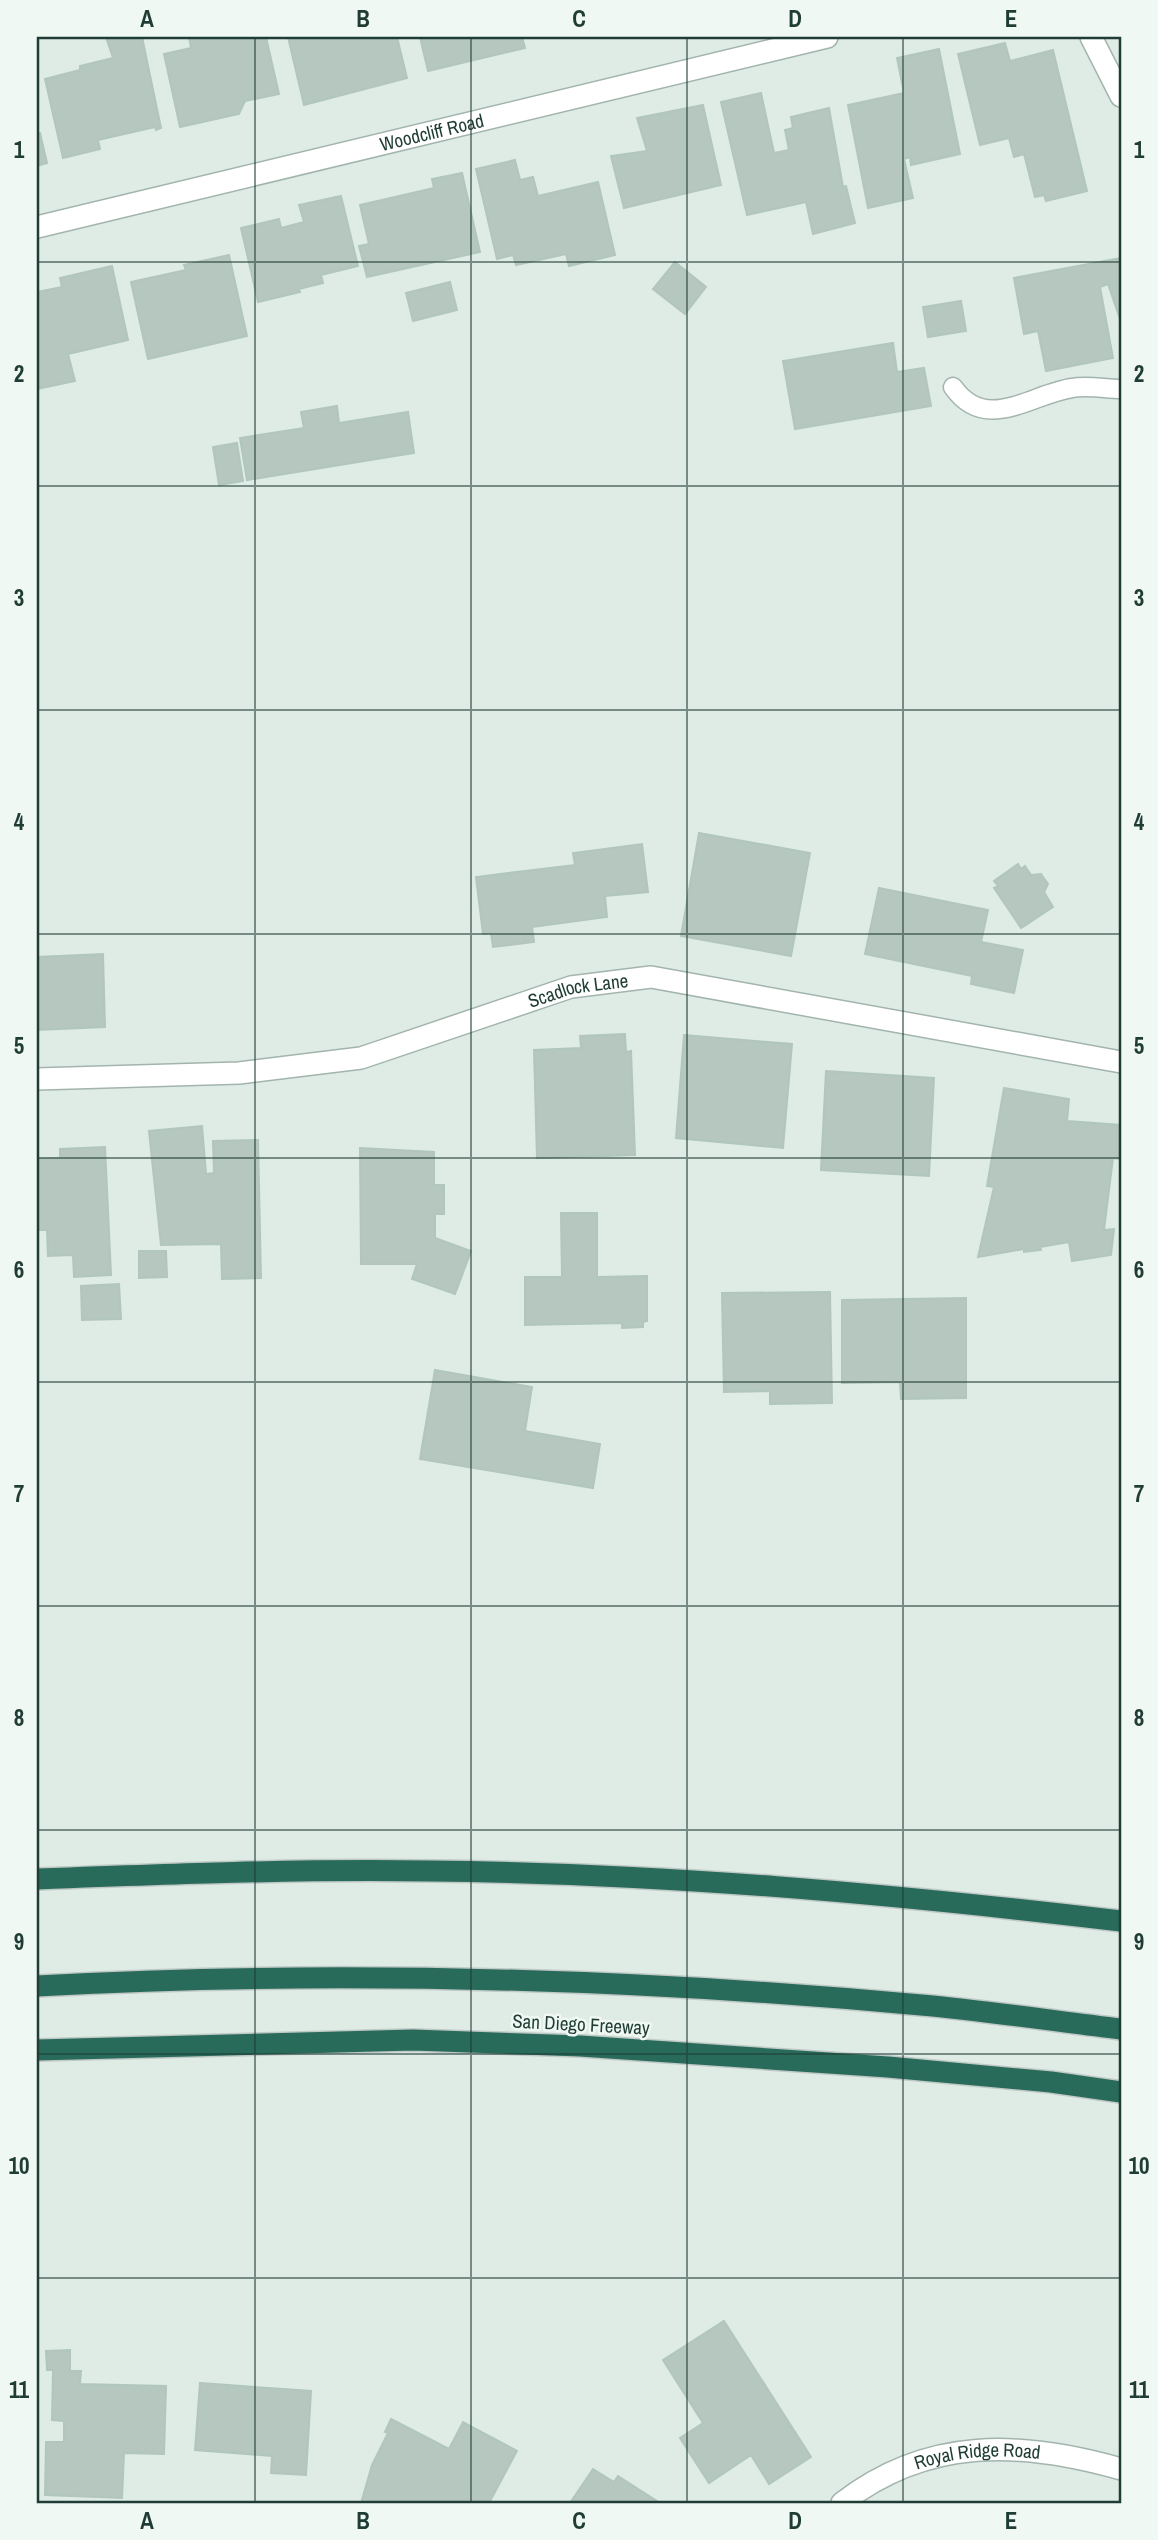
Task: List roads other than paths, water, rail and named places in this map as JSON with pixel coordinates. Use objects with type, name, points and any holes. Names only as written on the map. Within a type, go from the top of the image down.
[{"type":"highway","points":[[37,1879],[430,1871],[560,1875],[768,1886],[1121,1922]]},
{"type":"highway","points":[[37,1986],[364,1976],[635,1985],[921,2005],[1121,2029]]},
{"type":"highway","name":"San Diego Freeway","points":[[37,2050],[413,2040],[580,2046],[888,2067],[1051,2082],[1121,2092]]},
{"type":"street","name":"Woodcliff Road","points":[[37,227],[827,37]]},
{"type":"street","points":[[1091,37],[1121,96]]},
{"type":"street","name":"Scadlock Lane","points":[[37,1079],[239,1073],[361,1058],[571,987],[651,977],[1121,1062]]},
{"type":"street","name":"Royal Ridge Road","points":[[842,2503],[858,2491],[899,2470],[943,2456],[990,2448],[1035,2449],[1121,2469]]},
{"type":"lane","points":[[953,387],[964,402],[982,409],[1026,405],[1072,388],[1121,389]]}]
